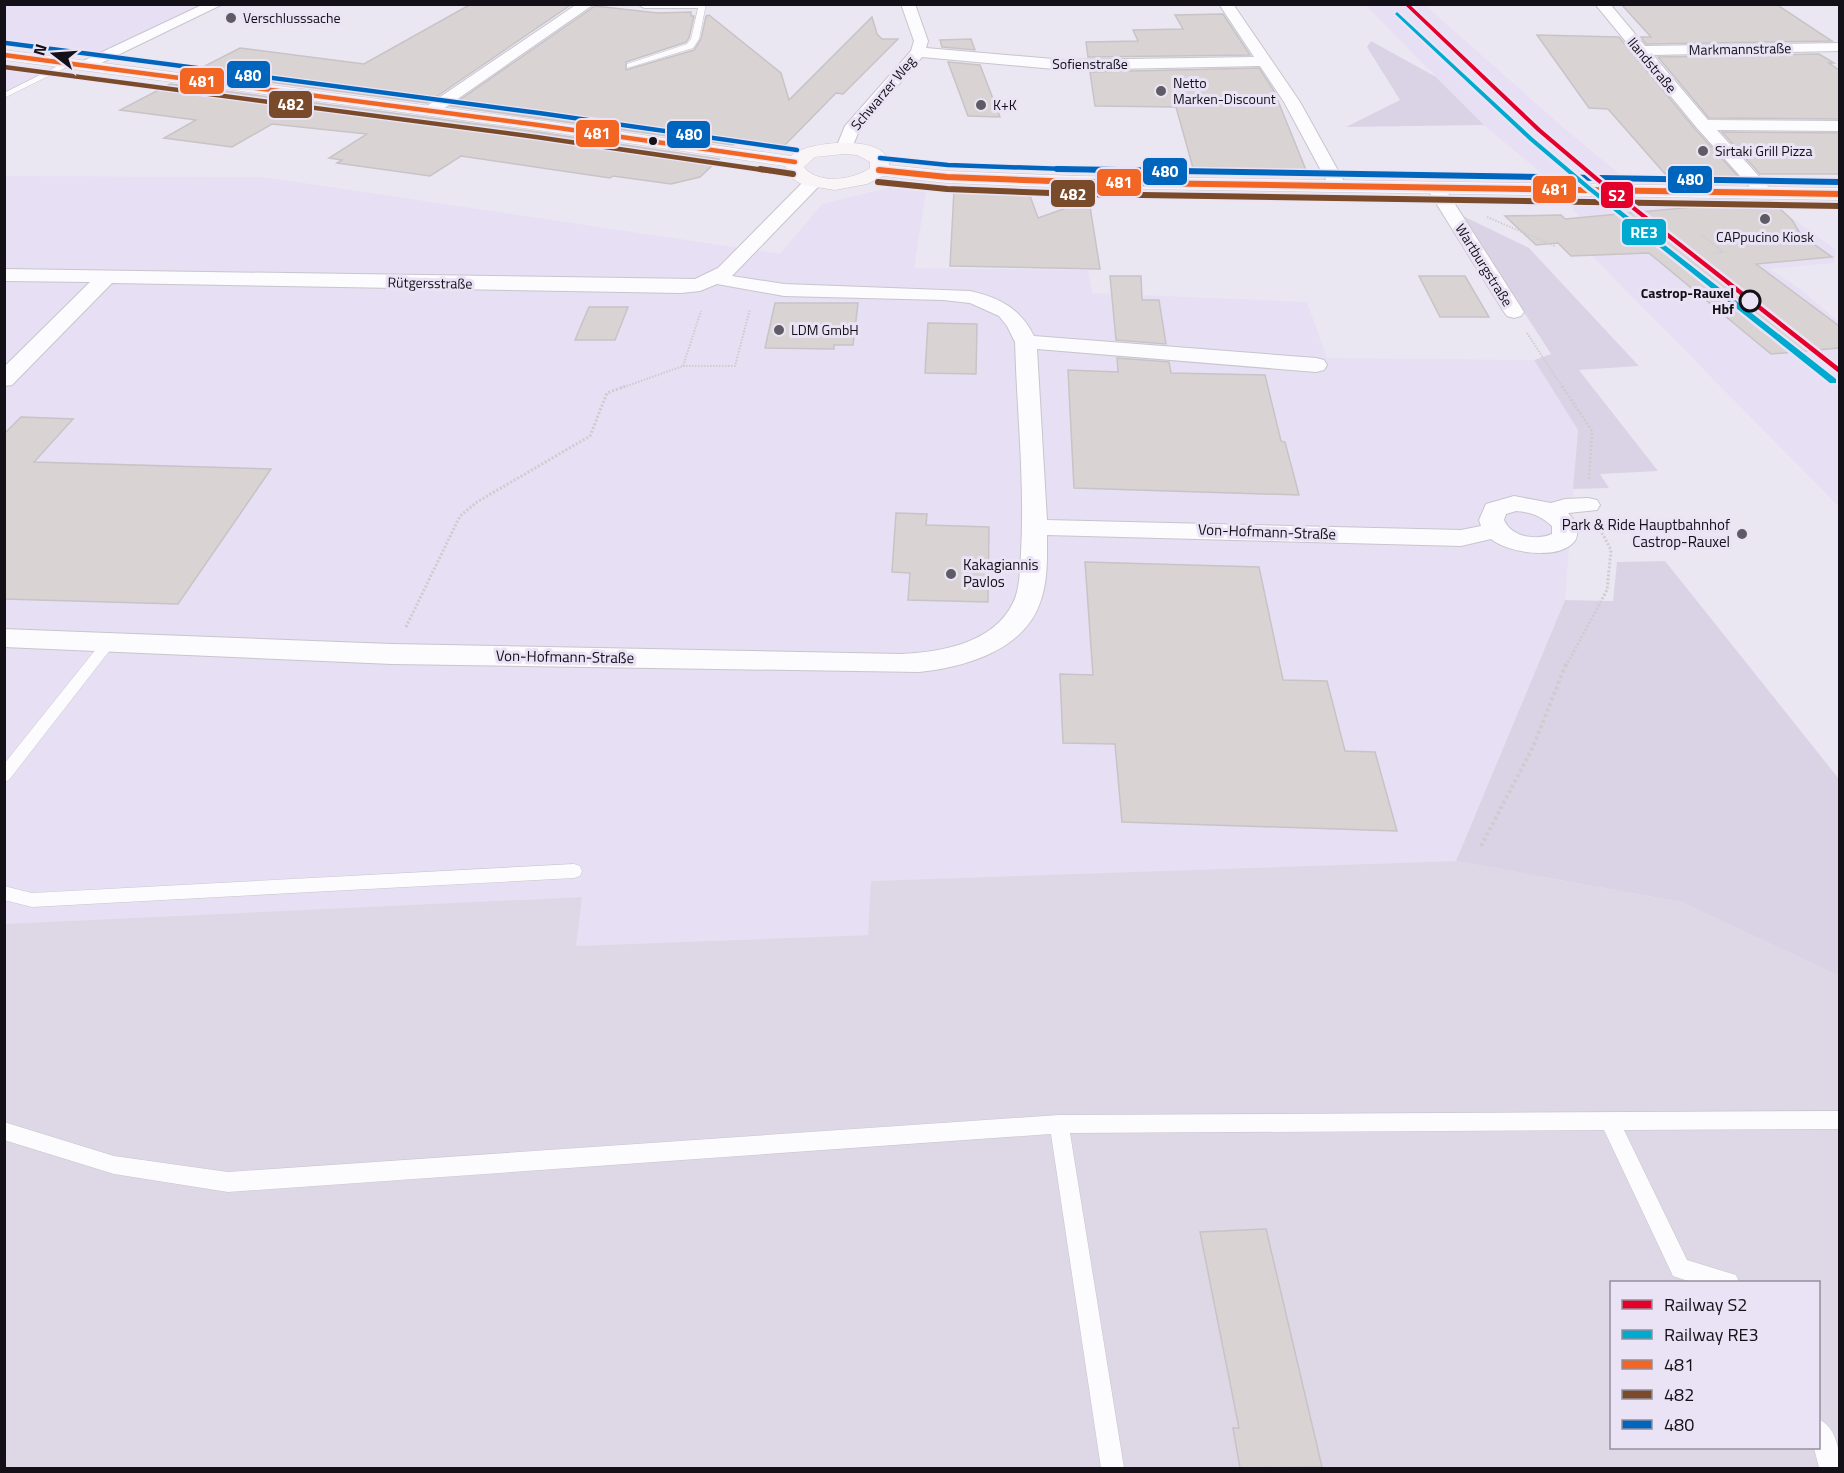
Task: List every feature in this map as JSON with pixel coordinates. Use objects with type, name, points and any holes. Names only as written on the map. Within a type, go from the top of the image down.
[{"type":"main road","points":[[4,55],[795,162]]},
{"type":"main road","points":[[879,170],[880,161],[876,157],[863,151],[844,148],[818,150],[804,155],[795,162],[794,167],[796,173],[813,182],[829,184],[867,179],[879,170],[1022,180],[1839,194]]},
{"type":"street","points":[[79,64],[216,4]]},
{"type":"street","points":[[430,111],[587,4]]},
{"type":"street","points":[[644,4],[701,4]]},
{"type":"street","name":"Schwarzer Weg","points":[[844,148],[851,130],[918,52],[921,41],[908,4]]},
{"type":"street","points":[[1226,4],[1292,102],[1337,185]]},
{"type":"street","name":"Ilandstraße","points":[[1602,4],[1703,125],[1765,193]]},
{"type":"street","name":"Markmannstraße","points":[[1640,51],[1839,47]]},
{"type":"street","name":"Sofienstraße","points":[[918,52],[1065,65],[1263,61]]},
{"type":"street","points":[[1703,125],[1839,126]]},
{"type":"street","name":"Rütgersstraße","points":[[4,275],[681,287],[700,285],[716,278],[813,182]]},
{"type":"street","name":"Wartburgstraße","points":[[1435,188],[1514,312]]},
{"type":"street","points":[[4,380],[107,278]]},
{"type":"street","name":"Von-Hofmann-Straße","points":[[4,638],[392,654],[901,664],[926,663],[953,658],[977,651],[994,640],[1011,626],[1025,608],[1030,590],[1036,527],[1026,342],[1018,324],[1005,312],[993,306],[959,296],[756,287],[716,278]]},
{"type":"street","points":[[1026,342],[1316,365]]},
{"type":"street","points":[[1526,503],[1550,512],[1559,518],[1566,532],[1564,538],[1550,546],[1515,542],[1497,530],[1491,515],[1495,509],[1503,505],[1526,503]]},
{"type":"street","points":[[1550,512],[1564,506],[1588,505]]},
{"type":"street","name":"Von-Hofmann-Straße","points":[[1036,527],[1461,538],[1497,530]]},
{"type":"lane","points":[[630,66],[690,46],[695,39],[701,4]]},
{"type":"lane","points":[[4,96],[79,64]]},
{"type":"lane","points":[[4,776],[109,642]]},
{"type":"lane","points":[[4,893],[32,900],[574,871]]},
{"type":"lane","points":[[4,1131],[114,1165],[228,1182],[1059,1124],[1839,1120]]},
{"type":"lane","points":[[1610,1121],[1680,1269],[1726,1281]]},
{"type":"lane","points":[[1059,1124],[1113,1468]]},
{"type":"lane","points":[[1820,1433],[1824,1440],[1830,1468]]},
{"type":"path","points":[[1482,214],[1555,246]]},
{"type":"path","points":[[1701,234],[1723,252],[1712,253]]},
{"type":"path","points":[[1691,266],[1698,265]]},
{"type":"path","points":[[683,366],[707,294],[716,278]]},
{"type":"path","points":[[392,654],[460,516],[477,502],[590,436],[607,393],[683,366],[735,366],[756,287]]},
{"type":"path","points":[[1481,846],[1533,747],[1569,657],[1607,590],[1611,550],[1588,505],[1592,431],[1514,312]]},
{"type":"shaded area","points":[[5,5],[208,5],[97,55],[5,44]]},
{"type":"shaded area","points":[[1365,5],[1425,5],[1566,130],[1627,180],[1548,179],[1484,125]]},
{"type":"shaded area","points":[[1371,41],[1436,77],[1484,125],[1346,127],[1400,100],[1367,47]]},
{"type":"shaded area","points":[[5,63],[51,69],[5,93]]},
{"type":"shaded area","points":[[4,176],[263,177],[780,254],[822,204],[888,188],[926,192],[914,268],[1088,270],[1092,293],[1307,302],[1327,358],[1534,360],[1578,430],[1565,600],[1456,861],[872,881],[868,935],[575,946],[582,897],[5,924]]},
{"type":"shaded area","points":[[1566,200],[1757,202],[1778,208],[1836,250],[1834,263],[1770,269],[1800,289],[1839,322],[1839,507],[1592,256],[1582,221]]},
{"type":"shaded area","points":[[1461,215],[1529,248],[1639,366],[1579,370],[1658,471],[1600,474],[1609,488],[1573,489],[1578,430],[1534,360],[1551,354]]},
{"type":"shaded area","points":[[1665,561],[1839,779],[1839,976],[1681,902],[1456,861],[1565,600],[1613,601],[1617,562]]},
{"type":"shaded area","points":[[1456,861],[1681,902],[1839,976],[1839,1468],[5,1468],[4,924],[582,897],[576,946],[868,935],[871,881]]},
{"type":"building","points":[[471,4],[572,4],[427,103],[193,72],[240,48],[364,64]]},
{"type":"building","points":[[1621,4],[1776,4],[1832,41],[1646,44],[1641,37],[1651,37]]},
{"type":"building","points":[[595,6],[658,13],[691,12],[691,16],[694,16],[686,42],[626,62],[626,70],[694,50],[701,39],[706,16],[709,15],[781,73],[789,100],[872,17],[877,34],[882,39],[898,39],[843,94],[836,93],[783,147],[738,141],[733,145],[451,106]]},
{"type":"building","points":[[1223,14],[1250,55],[1088,57],[1086,42],[1138,41],[1133,30],[1183,29],[1175,15]]},
{"type":"building","points":[[1537,35],[1619,37],[1695,129],[1745,184],[1673,183],[1608,109],[1589,108]]},
{"type":"building","points":[[971,39],[975,50],[942,47],[940,40]]},
{"type":"building","points":[[1819,54],[1834,63],[1829,63],[1839,70],[1839,119],[1709,118],[1658,57]]},
{"type":"building","points":[[948,62],[980,65],[1000,117],[968,116]]},
{"type":"building","points":[[1259,68],[1274,91],[1308,175],[1257,174],[1256,171],[1193,168],[1176,107],[1095,106],[1090,72]]},
{"type":"building","points":[[170,84],[538,132],[719,159],[700,177],[671,184],[613,176],[610,178],[461,156],[430,176],[337,163],[342,160],[329,158],[367,134],[272,124],[232,147],[164,138],[196,120],[120,110]]},
{"type":"building","points":[[1722,132],[1839,133],[1839,174],[1760,174]]},
{"type":"building","points":[[954,190],[1029,193],[1038,218],[1089,200],[1100,269],[950,266]]},
{"type":"building","points":[[1688,200],[1772,201],[1792,220],[1801,235],[1832,257],[1756,264],[1839,326],[1839,348],[1771,354],[1649,253],[1571,256],[1558,243],[1536,245],[1505,216],[1561,215],[1565,219],[1694,207]]},
{"type":"building","points":[[1110,276],[1141,276],[1142,300],[1159,300],[1166,344],[1116,340]]},
{"type":"building","points":[[1419,276],[1465,276],[1489,317],[1440,317]]},
{"type":"building","points":[[775,303],[858,303],[853,345],[834,345],[834,349],[765,348]]},
{"type":"building","points":[[589,307],[628,307],[615,340],[575,340]]},
{"type":"building","points":[[928,323],[977,324],[976,374],[925,373]]},
{"type":"building","points":[[1117,358],[1169,362],[1171,373],[1265,375],[1281,441],[1285,442],[1299,495],[1074,488],[1068,370],[1118,372]]},
{"type":"building","points":[[21,417],[73,419],[34,462],[271,469],[178,604],[4,599],[4,434]]},
{"type":"building","points":[[896,513],[927,514],[926,525],[989,527],[988,602],[908,600],[910,573],[892,572]]},
{"type":"building","points":[[1085,562],[1259,567],[1283,680],[1327,681],[1345,751],[1375,752],[1397,831],[1122,822],[1115,744],[1063,743],[1060,674],[1093,675]]},
{"type":"building","points":[[1266,1229],[1322,1467],[1240,1468],[1233,1428],[1239,1428],[1200,1232]]},
{"type":"rail line","name":"S2","points":[[1406,4],[1539,130],[1598,180],[1840,372]]},
{"type":"rail line","name":"RE3","points":[[1397,13],[1531,139],[1590,189],[1833,381]]},
{"type":"transit line","name":"480","points":[[6,43],[539,113],[797,150]]},
{"type":"transit line","name":"481","points":[[4,55],[538,125],[795,162]]},
{"type":"transit line","name":"482","points":[[4,67],[536,137],[793,174]]},
{"type":"transit line","name":"480","points":[[880,158],[948,165],[1078,170],[1840,182]]},
{"type":"transit line","name":"481","points":[[879,170],[947,177],[1078,182],[1840,194]]},
{"type":"transit line","name":"482","points":[[878,182],[947,189],[1078,194],[1840,206]]},
{"type":"place","name":"Verschlusssache","points":[[231,18]]},
{"type":"place","name":"Netto Marken-Discount","points":[[1161,91]]},
{"type":"place","name":"K+K","points":[[981,105]]},
{"type":"place","name":"Sirtaki Grill Pizza","points":[[1703,151]]},
{"type":"place","name":"CAPpucino Kiosk","points":[[1765,219]]},
{"type":"place","name":"Castrop-Rauxel Hbf","points":[[1750,301]]},
{"type":"place","name":"LDM GmbH","points":[[779,330]]},
{"type":"place","name":"Park & Ride Hauptbahnhof Castrop-Rauxel","points":[[1742,534]]},
{"type":"place","name":"Kakagiannis Pavlos","points":[[951,574]]}]
